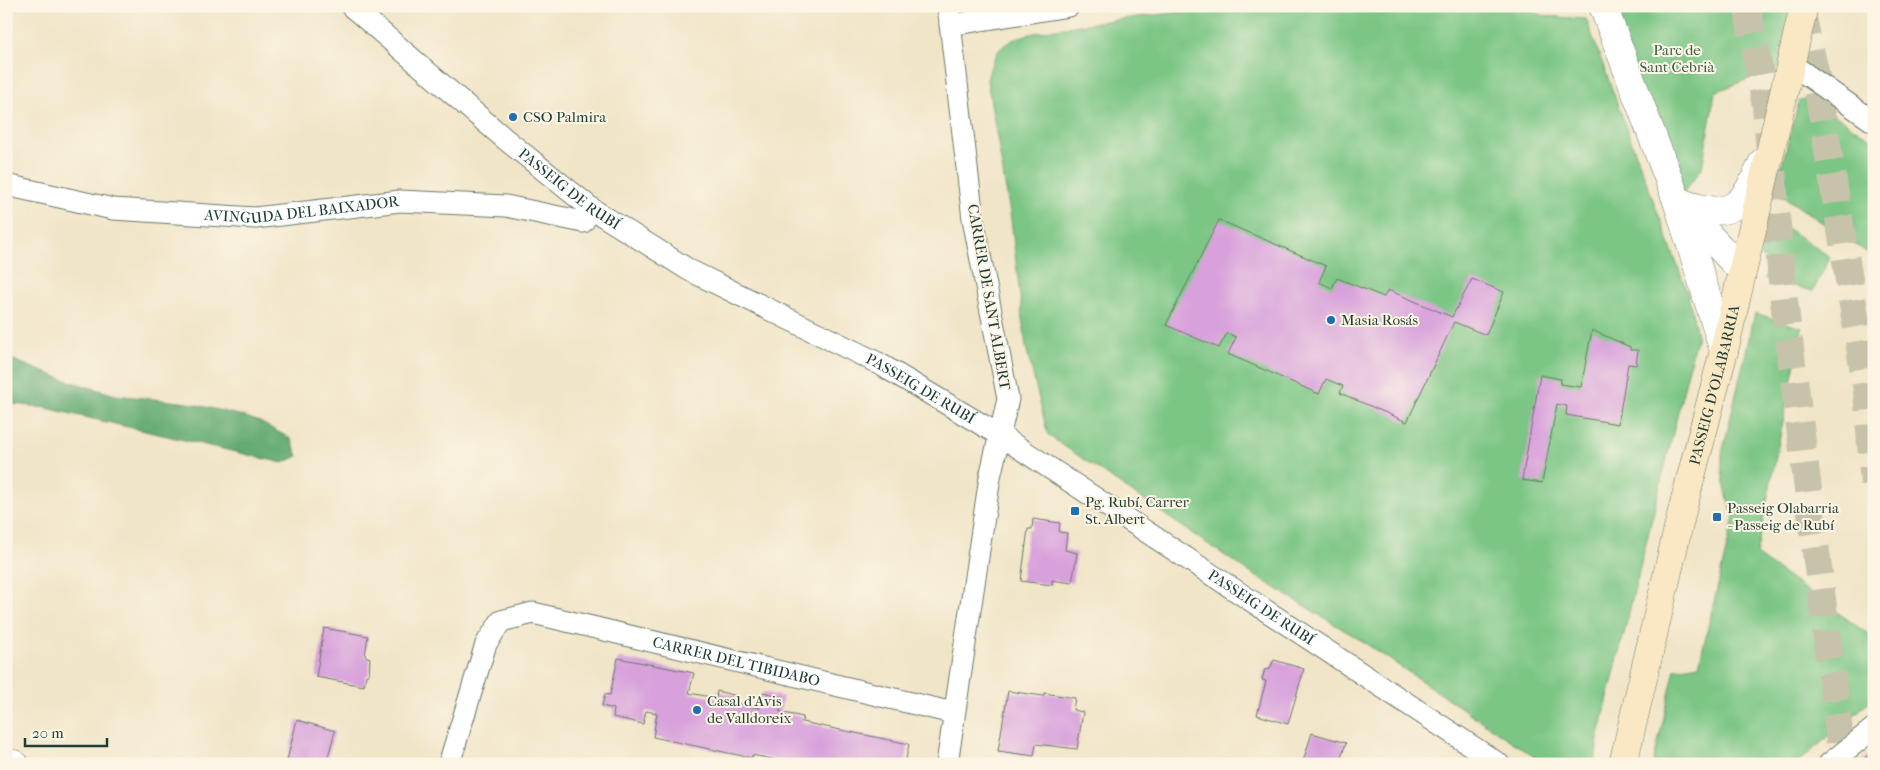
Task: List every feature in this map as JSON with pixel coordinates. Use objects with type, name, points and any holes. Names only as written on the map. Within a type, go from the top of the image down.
[{"type":"main road","name":"PASSEIG D'OLABARRIA","points":[[1623,764],[1683,507],[1724,351],[1804,6]]},
{"type":"street","points":[[949,15],[1069,6]]},
{"type":"street","points":[[1603,6],[1677,201],[1724,351]]},
{"type":"street","name":"PASSEIG DE RUBÍ","points":[[364,10],[505,139],[592,209],[689,270],[878,363],[1001,436],[1499,764]]},
{"type":"street","name":"CARRER DE SANT ALBERT","points":[[947,764],[953,712],[990,477],[1008,399],[973,219],[949,15]]},
{"type":"street","points":[[1790,63],[1874,122]]},
{"type":"street","points":[[1677,201],[1701,210],[1715,212],[1728,209],[1741,201],[1751,189],[1772,144]]},
{"type":"street","name":"AVINGUDA DEL BAIXADOR","points":[[6,184],[113,209],[254,218],[400,201],[506,206],[583,222],[592,209]]},
{"type":"street","points":[[1677,201],[1742,271]]},
{"type":"street","name":"CARRER DEL TIBIDABO","points":[[449,764],[486,644],[501,621],[518,615],[533,613],[953,712]]},
{"type":"street","points":[[1829,764],[1874,728]]},
{"type":"street","points":[[6,762],[14,764]]},
{"type":"green space","points":[[1236,6],[1519,6],[1545,16],[1586,19],[1688,294],[1697,335],[1598,739],[1595,764],[1545,764],[1362,641],[1249,572],[1048,435],[1026,347],[1011,219],[987,80],[994,60],[1006,44],[1019,37],[1033,33],[1105,21]]},
{"type":"green space","name":"Parc de Sant Cebrià","points":[[1603,6],[1804,6],[1790,63],[1715,92],[1702,168],[1677,201]]},
{"type":"green space","points":[[1810,99],[1874,141],[1874,257],[1775,191],[1799,101]]},
{"type":"green space","points":[[1767,215],[1830,257],[1813,291],[1765,279],[1768,261],[1760,257]]},
{"type":"green space","points":[[1755,313],[1802,328],[1756,555],[1874,638],[1874,698],[1796,764],[1653,764],[1675,669],[1699,665],[1734,517],[1722,471],[1722,454]]},
{"type":"green space","points":[[6,357],[62,379],[116,395],[189,403],[243,416],[260,422],[291,439],[298,456],[283,463],[46,408],[6,403]]},
{"type":"building","name":"Masia Rosás","points":[[1219,220],[1326,266],[1319,282],[1332,288],[1337,278],[1384,297],[1388,290],[1452,317],[1472,279],[1504,292],[1486,335],[1454,322],[1407,422],[1340,393],[1343,386],[1326,379],[1319,394],[1228,354],[1236,337],[1227,333],[1219,348],[1166,325]]},
{"type":"building","points":[[1592,330],[1630,347],[1630,350],[1638,350],[1636,365],[1628,364],[1618,424],[1566,415],[1567,406],[1557,404],[1542,483],[1522,480],[1540,375],[1561,379],[1560,384],[1581,387]]},
{"type":"building","points":[[1033,519],[1060,523],[1059,532],[1067,533],[1065,550],[1077,553],[1072,583],[1052,580],[1052,585],[1021,581],[1028,529],[1032,529]]},
{"type":"building","points":[[324,628],[368,636],[365,656],[370,658],[369,675],[366,675],[364,686],[316,677]]},
{"type":"building","points":[[618,658],[694,673],[689,693],[716,698],[717,691],[737,696],[735,703],[760,708],[763,692],[783,697],[780,712],[803,717],[802,722],[909,744],[905,764],[798,764],[752,755],[752,758],[653,737],[657,713],[646,711],[643,724],[613,717],[614,709],[602,706],[605,694],[610,695]]},
{"type":"building","points":[[1274,660],[1304,669],[1288,724],[1257,715],[1266,681],[1262,680],[1265,669],[1269,670]]},
{"type":"building","points":[[1008,691],[1043,696],[1044,693],[1075,698],[1073,710],[1083,712],[1077,749],[1036,744],[1034,756],[998,751]]},
{"type":"building","points":[[297,720],[335,731],[326,764],[286,764]]},
{"type":"building","points":[[1312,733],[1346,743],[1339,764],[1302,764]]},
{"type":"building","points":[[1874,751],[1874,764],[1867,764],[1863,760]]},
{"type":"tunnel","points":[[1747,6],[1766,106],[1784,301],[1843,764]]},
{"type":"tunnel","points":[[1801,10],[1816,76],[1867,391],[1874,484]]},
{"type":"place","name":"CSO Palmira","points":[[513,117]]},
{"type":"place","name":"Masia Rosás","points":[[1331,320]]},
{"type":"place","name":"Pg. Rubí, Carrer St. Albert","points":[[1075,511]]},
{"type":"place","name":"Passeig Olabarria - Passeig de Rubí","points":[[1717,517]]},
{"type":"place","name":"Casal d'Avis de Valldoreix","points":[[697,710]]}]
